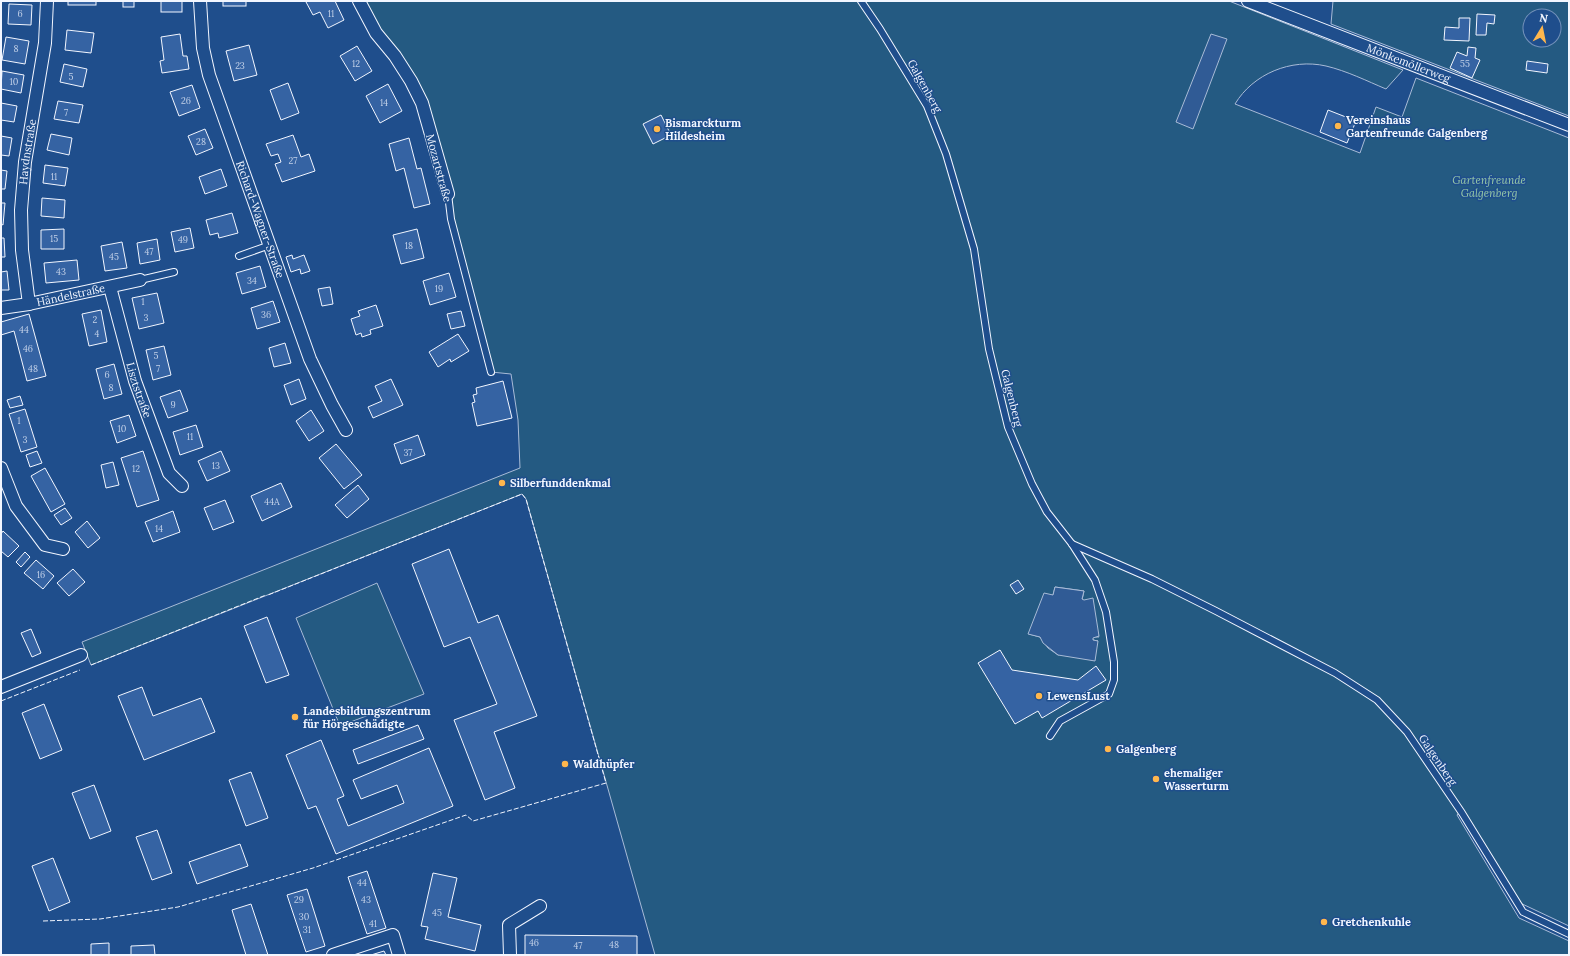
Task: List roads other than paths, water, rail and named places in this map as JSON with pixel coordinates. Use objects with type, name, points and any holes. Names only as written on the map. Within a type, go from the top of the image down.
[{"type":"street","name":"Haydnstraße","points":[[29,304],[22,250],[21,210],[25,162],[45,43],[47,1]]},
{"type":"street","name":"Richard-Wagner-Straße","points":[[200,1],[203,48],[209,75],[310,359],[346,430]]},
{"type":"street","name":"Mozartstraße","points":[[359,1],[376,33],[394,56],[422,103],[448,194]]},
{"type":"street","name":"Mönkemöllerweg","points":[[1248,1],[1569,125]]},
{"type":"street","name":"Händelstraße","points":[[1,308],[29,304],[140,280]]},
{"type":"street","name":"Lisztstraße","points":[[110,287],[135,381],[169,473],[182,486]]},
{"type":"street","points":[[1,468],[16,506],[45,545],[63,549]]},
{"type":"street","points":[[1,687],[81,655]]},
{"type":"street","points":[[510,955],[509,925],[540,906]]},
{"type":"street","points":[[333,955],[393,935],[399,955]]},
{"type":"lane","name":"Galgenberg","points":[[862,1],[927,106],[946,154],[974,249],[989,349],[1008,427],[1032,484],[1047,512],[1072,544],[1152,579],[1216,611],[1335,673],[1377,700],[1408,732],[1462,813],[1523,912],[1569,934]]},
{"type":"lane","name":"Mozartstraße","points":[[448,194],[451,219],[491,372]]},
{"type":"lane","points":[[239,256],[270,245]]},
{"type":"lane","points":[[140,280],[174,272]]},
{"type":"lane","points":[[1050,736],[1060,721],[1110,694],[1114,680],[1114,662],[1106,612],[1095,580],[1072,544]]},
{"type":"place","name":"Vereinshaus Gartenfreunde Galgenberg","points":[[1338,126]]},
{"type":"place","name":"Bismarckturm Hildesheim","points":[[657,129]]},
{"type":"place","name":"Silberfunddenkmal","points":[[502,483]]},
{"type":"place","name":"LewensLust","points":[[1039,696]]},
{"type":"place","name":"Landesbildungszentrum für Hörgeschädigte","points":[[295,717]]},
{"type":"place","name":"Galgenberg","points":[[1108,749]]},
{"type":"place","name":"Waldhüpfer","points":[[565,764]]},
{"type":"place","name":"ehemaliger Wasserturm","points":[[1156,779]]},
{"type":"place","name":"Gretchenkuhle","points":[[1324,922]]},
{"type":"park label","name":"Gartenfreunde Galgenberg","points":[[1489,186]]}]
